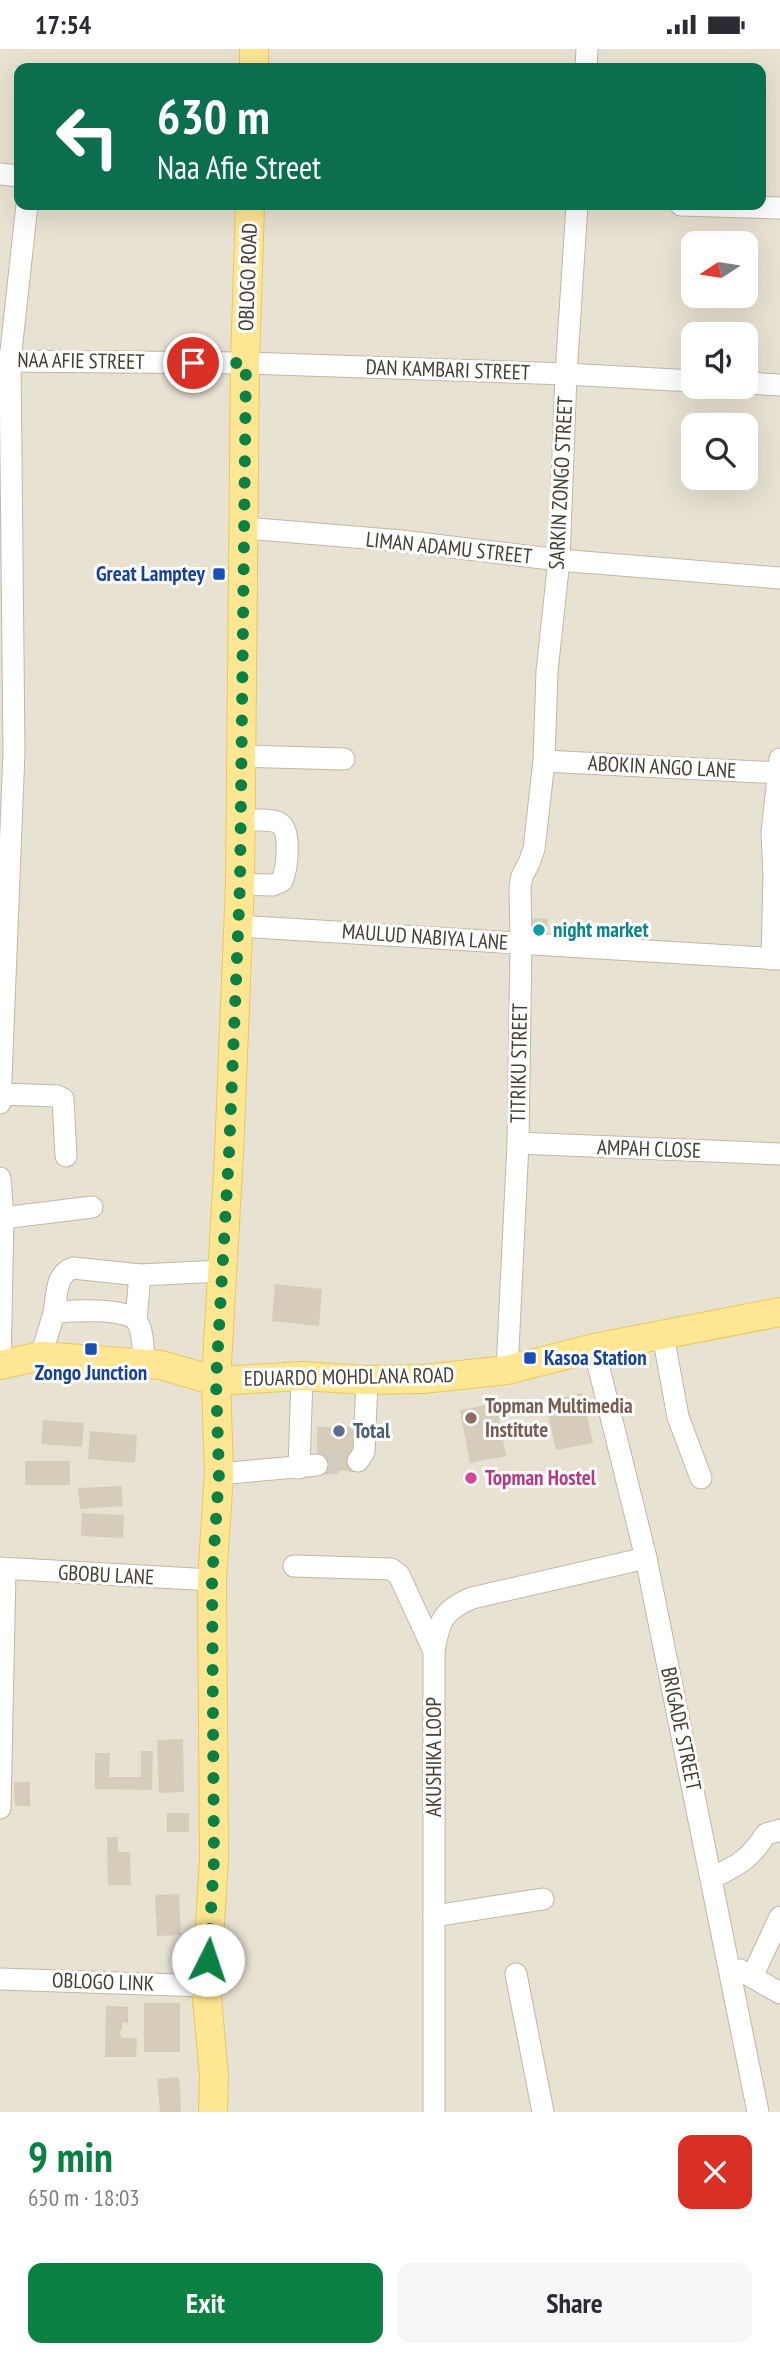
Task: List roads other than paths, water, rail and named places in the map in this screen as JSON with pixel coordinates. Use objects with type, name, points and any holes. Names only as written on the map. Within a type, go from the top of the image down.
[{"type":"main road","name":"OBLOGO ROAD","points":[[213,2112],[214,2077],[206,1986],[214,1860],[212,1580],[219,1474],[216,1381],[240,884],[250,210]]},
{"type":"main road","name":"EDUARDO MOHDLANA ROAD","points":[[0,1366],[41,1356],[161,1365],[216,1381],[302,1375],[367,1380],[423,1379],[507,1370],[594,1348],[780,1312]]},
{"type":"street","points":[[26,210],[5,361],[14,752],[1,1098],[57,1096],[63,1099],[66,1156]]},
{"type":"street","name":"SARKIN ZONGO STREET","points":[[544,761],[547,671],[559,560],[566,374],[577,210]]},
{"type":"street","name":"NAA AFIE STREET","points":[[5,361],[246,363]]},
{"type":"street","name":"DAN KAMBARI STREET","points":[[246,363],[681,380]]},
{"type":"street","points":[[758,384],[780,385]]},
{"type":"street","name":"LIMAN ADAMU STREET","points":[[244,528],[402,541],[559,560],[780,578]]},
{"type":"street","points":[[242,756],[344,759]]},
{"type":"street","name":"ABOKIN ANGO LANE","points":[[544,761],[780,768]]},
{"type":"street","name":"TITRIKU STREET","points":[[507,1370],[518,1143],[520,887],[534,849],[544,761]]},
{"type":"street","points":[[776,959],[772,833],[780,768]]},
{"type":"street","points":[[240,884],[273,885],[282,881],[285,874],[287,836],[279,823],[241,820]]},
{"type":"street","name":"MAULUD NABIYA LANE","points":[[238,926],[776,959]]},
{"type":"street","name":"AMPAH CLOSE","points":[[518,1143],[780,1154]]},
{"type":"street","points":[[0,1178],[4,1218],[0,1366]]},
{"type":"street","points":[[4,1218],[92,1207]]},
{"type":"street","points":[[41,1356],[54,1313],[60,1276],[66,1271],[73,1268],[140,1275],[221,1271]]},
{"type":"street","points":[[140,1275],[136,1320],[141,1331],[144,1364]]},
{"type":"street","points":[[54,1313],[76,1310],[127,1315],[136,1320]]},
{"type":"street","points":[[663,1335],[678,1417],[701,1478]]},
{"type":"street","name":"BRIGADE STREET","points":[[594,1348],[646,1558],[758,2112]]},
{"type":"street","points":[[219,1474],[308,1467],[302,1375]]},
{"type":"street","points":[[358,1461],[364,1452],[367,1380]]},
{"type":"street","name":"AKUSHIKA LOOP","points":[[434,2112],[434,1651],[438,1629],[444,1616],[454,1605],[472,1598],[646,1558]]},
{"type":"street","points":[[294,1566],[391,1569],[399,1575],[434,1651]]},
{"type":"street","points":[[0,1808],[2,1569]]},
{"type":"street","name":"GBOBU LANE","points":[[2,1569],[212,1580]]},
{"type":"street","points":[[712,1878],[736,1866],[753,1853],[766,1833],[780,1830]]},
{"type":"street","points":[[434,1916],[543,1899]]},
{"type":"street","points":[[752,1976],[780,1917]]},
{"type":"street","points":[[729,1963],[780,1993]]},
{"type":"street","points":[[516,1974],[543,2112]]},
{"type":"street","name":"OBLOGO LINK","points":[[0,1979],[206,1986]]},
{"type":"tunnel","points":[[317,1465],[358,1461]]},
{"type":"place","name":"Great Lamptey","points":[[219,574]]},
{"type":"place","name":"night market","points":[[539,930]]},
{"type":"place","name":"Zongo Junction","points":[[91,1349]]},
{"type":"place","name":"Kasoa Station","points":[[530,1358]]},
{"type":"place","name":"Topman Multimedia Institute","points":[[471,1418]]},
{"type":"place","name":"Total","points":[[339,1431]]},
{"type":"place","name":"Topman Hostel","points":[[471,1478]]}]
